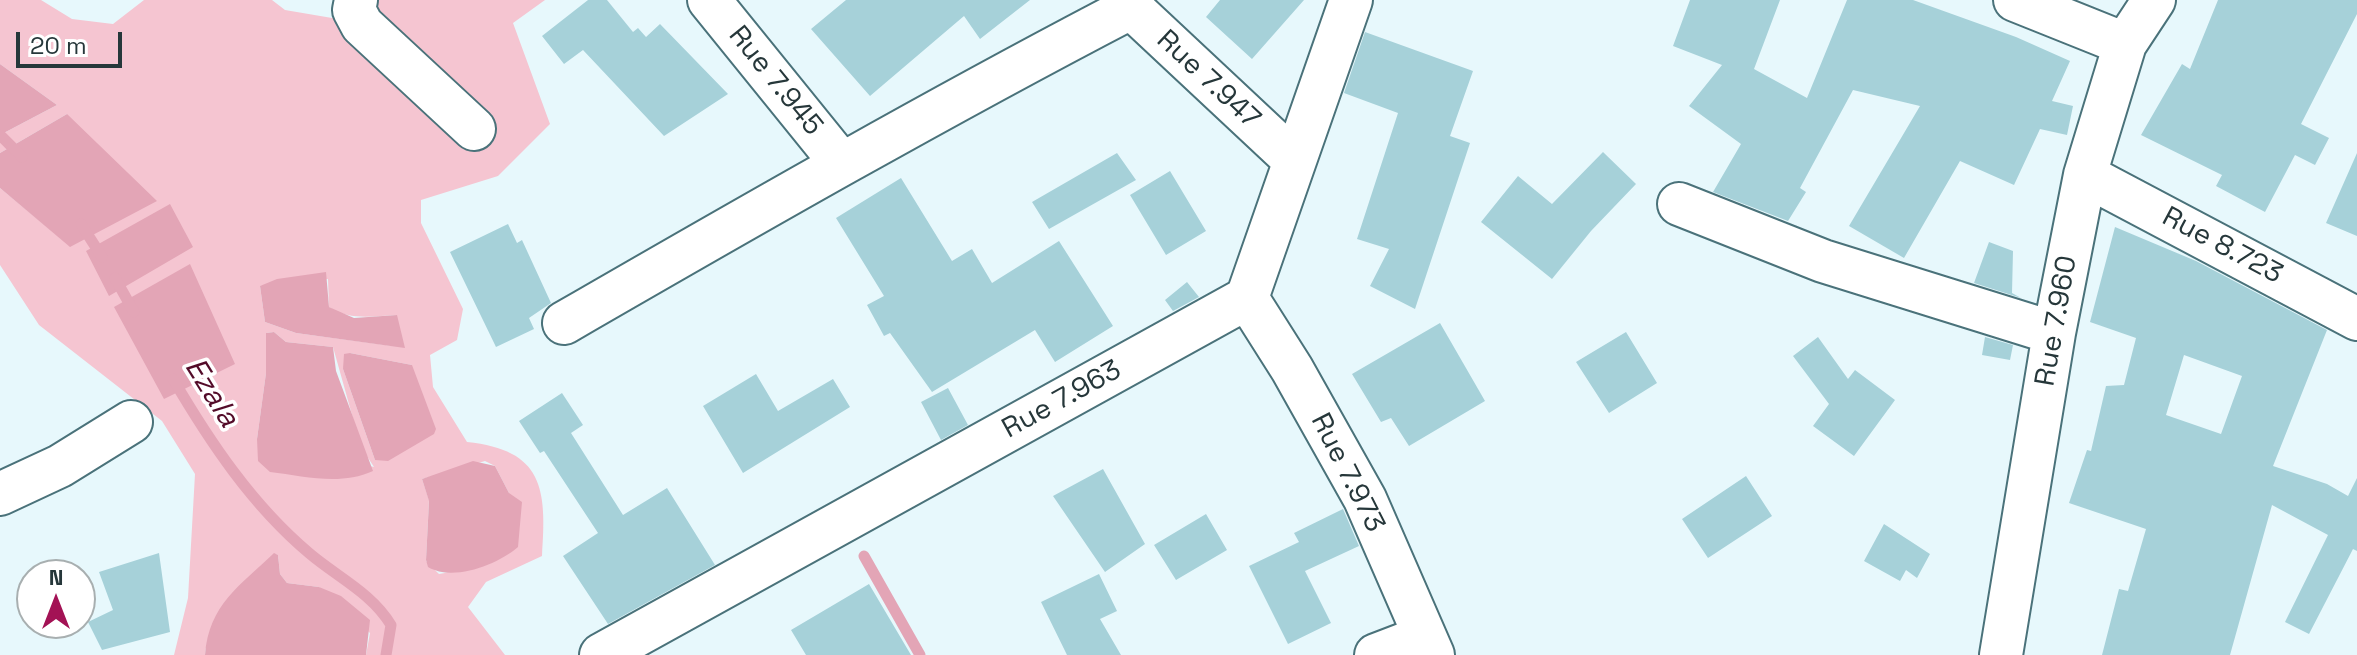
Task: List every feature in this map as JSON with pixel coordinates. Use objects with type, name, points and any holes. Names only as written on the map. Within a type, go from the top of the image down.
[{"type":"street","points":[[356,0],[354,10],[362,25],[474,129]]},
{"type":"street","name":"Rue 7.945","points":[[709,0],[841,163]]},
{"type":"street","points":[[1247,298],[1351,0]]},
{"type":"street","points":[[2015,0],[2125,44]]},
{"type":"street","name":"Rue 7.960","points":[[2001,655],[2054,333],[2085,175],[2125,44],[2154,0]]},
{"type":"street","points":[[564,323],[841,163],[890,141],[1126,4]]},
{"type":"street","name":"Rue 7.947","points":[[1126,4],[1293,159]]},
{"type":"street","name":"Rue 8.723","points":[[2085,175],[2357,319]]},
{"type":"street","points":[[1679,204],[1823,261],[2054,333]]},
{"type":"street","name":"Rue 7.973","points":[[1247,298],[1292,369],[1365,499],[1428,646]]},
{"type":"street","name":"Rue 7.963","points":[[601,655],[1247,298]]},
{"type":"street","points":[[0,494],[60,466],[131,422]]},
{"type":"street","points":[[1376,655],[1428,646]]},
{"type":"shaded area","points":[[0,0],[41,0],[72,19],[113,24],[144,0],[272,0],[285,10],[332,18],[360,0],[545,0],[513,23],[550,124],[498,176],[421,200],[421,223],[463,309],[457,340],[430,355],[433,387],[467,442],[492,446],[511,454],[535,476],[541,492],[542,556],[486,582],[468,607],[505,655],[366,655],[370,633],[319,587],[287,583],[280,574],[278,555],[274,554],[242,587],[221,615],[205,655],[174,655],[188,598],[195,474],[162,421],[39,325],[0,265],[0,188],[70,246],[67,114],[0,153],[0,135],[57,105],[0,64]],"holes":[[[328,279],[329,307],[362,317],[397,315],[393,346],[296,333],[265,322],[260,286]],[[274,332],[286,342],[333,347],[361,447],[374,467],[257,439],[266,373],[266,333]],[[350,353],[412,365],[375,460],[343,369]],[[485,461],[495,466],[509,493],[480,567],[439,574],[426,561],[429,500],[422,479]]]},
{"type":"shaded area","points":[[0,64],[57,105],[0,135]]},
{"type":"shaded area","points":[[67,114],[157,201],[70,247],[0,188],[0,153]]},
{"type":"shaded area","points":[[170,204],[193,247],[109,296],[86,251]]},
{"type":"shaded area","points":[[190,264],[235,364],[164,399],[114,307]]},
{"type":"shaded area","points":[[326,272],[329,307],[354,318],[397,315],[405,348],[296,333],[265,322],[260,286],[277,279]]},
{"type":"shaded area","points":[[274,332],[286,342],[333,347],[336,371],[373,471],[348,478],[322,479],[270,472],[258,461],[257,439],[266,373],[266,333]]},
{"type":"shaded area","points":[[344,354],[412,365],[436,429],[434,434],[388,461],[375,460],[343,369]]},
{"type":"shaded area","points":[[473,461],[495,466],[509,493],[522,502],[518,547],[499,560],[474,569],[450,573],[438,571],[428,567],[426,560],[429,501],[422,479]]},
{"type":"shaded area","points":[[274,553],[278,555],[280,574],[287,583],[319,587],[341,596],[370,620],[366,655],[205,655],[213,622],[228,597]]},
{"type":"building","points":[[588,0],[607,0],[633,32],[638,28],[646,37],[660,24],[728,94],[664,136],[583,50],[564,64],[542,36]]},
{"type":"building","points":[[846,0],[1030,0],[980,39],[964,16],[870,96],[811,29]]},
{"type":"building","points":[[1220,0],[1304,0],[1252,59],[1206,17]]},
{"type":"building","points":[[1690,0],[1780,0],[1754,69],[1807,98],[1847,0],[1913,0],[2016,37],[2070,61],[2052,101],[2073,106],[2067,135],[2040,129],[2014,185],[1960,161],[1904,258],[1849,226],[1920,106],[1853,90],[1800,188],[1806,192],[1788,221],[1713,192],[1741,144],[1689,106],[1722,65],[1673,46]]},
{"type":"building","points":[[2218,0],[2357,0],[2357,14],[2301,124],[2329,138],[2315,165],[2295,155],[2265,212],[2216,186],[2222,175],[2141,135],[2182,64],[2190,69]]},
{"type":"building","points":[[1365,32],[1473,71],[1450,136],[1470,143],[1415,309],[1370,286],[1389,249],[1357,239],[1398,113],[1344,93]]},
{"type":"building","points":[[1603,152],[1636,184],[1591,231],[1552,279],[1481,222],[1518,176],[1552,204]]},
{"type":"building","points":[[1117,153],[1136,180],[1049,229],[1032,202]]},
{"type":"building","points":[[2357,153],[2357,236],[2326,223]]},
{"type":"building","points":[[1170,171],[1206,231],[1166,255],[1130,195]]},
{"type":"building","points":[[901,178],[952,261],[972,249],[992,283],[1059,241],[1113,326],[1055,362],[1035,330],[932,392],[890,333],[884,336],[867,305],[884,296],[836,218]]},
{"type":"building","points":[[508,224],[517,243],[522,240],[551,303],[529,318],[534,329],[496,347],[450,252]]},
{"type":"building","points":[[2115,227],[2196,261],[2327,330],[2273,466],[2327,484],[2348,496],[2357,478],[2357,551],[2353,549],[2309,634],[2285,622],[2328,535],[2272,505],[2230,655],[2102,655],[2119,589],[2128,591],[2146,529],[2069,503],[2087,450],[2091,451],[2106,386],[2124,385],[2136,338],[2090,322]],"holes":[[[2184,355],[2242,376],[2221,434],[2166,415]]]},
{"type":"building","points":[[1989,242],[2013,251],[2012,293],[2021,298],[1974,283]]},
{"type":"building","points":[[1187,282],[1199,297],[1173,311],[1165,300]]},
{"type":"building","points":[[1440,323],[1485,401],[1409,446],[1391,418],[1381,422],[1352,374]]},
{"type":"building","points":[[1626,332],[1657,383],[1609,413],[1576,362]]},
{"type":"building","points":[[1818,337],[1848,379],[1855,370],[1895,400],[1854,456],[1813,426],[1829,404],[1793,356]]},
{"type":"building","points":[[1985,337],[2013,345],[2010,360],[1982,355]]},
{"type":"building","points":[[756,374],[778,411],[833,379],[850,407],[743,473],[703,406]]},
{"type":"building","points":[[948,388],[968,425],[941,440],[921,402]]},
{"type":"building","points":[[562,393],[583,425],[571,433],[623,515],[667,488],[715,565],[608,624],[563,556],[598,533],[544,451],[540,453],[519,421]]},
{"type":"building","points":[[1103,469],[1145,544],[1105,572],[1053,496]]},
{"type":"building","points":[[1746,476],[1772,516],[1708,558],[1682,519]]},
{"type":"building","points":[[1343,509],[1359,546],[1305,571],[1331,623],[1288,644],[1249,566],[1299,542],[1294,533]]},
{"type":"building","points":[[1206,514],[1227,550],[1176,580],[1154,545]]},
{"type":"building","points":[[1884,524],[1930,554],[1917,578],[1906,570],[1900,581],[1864,561]]},
{"type":"building","points":[[159,553],[170,632],[102,650],[96,638],[96,618],[113,610],[99,572]]},
{"type":"building","points":[[1099,574],[1117,611],[1100,619],[1121,655],[1067,655],[1041,602]]},
{"type":"building","points":[[869,584],[911,655],[806,655],[791,630]]},
{"type":"waterway","name":"Ezala","points":[[0,135],[22,157]]},
{"type":"waterway","name":"Ezala","points":[[81,224],[102,257]]},
{"type":"waterway","name":"Ezala","points":[[115,278],[134,312]]},
{"type":"waterway","name":"Ezala","points":[[173,379],[217,449],[269,514],[309,553],[364,594],[383,614],[391,625],[386,655]]},
{"type":"waterway","points":[[864,556],[920,655]]}]
